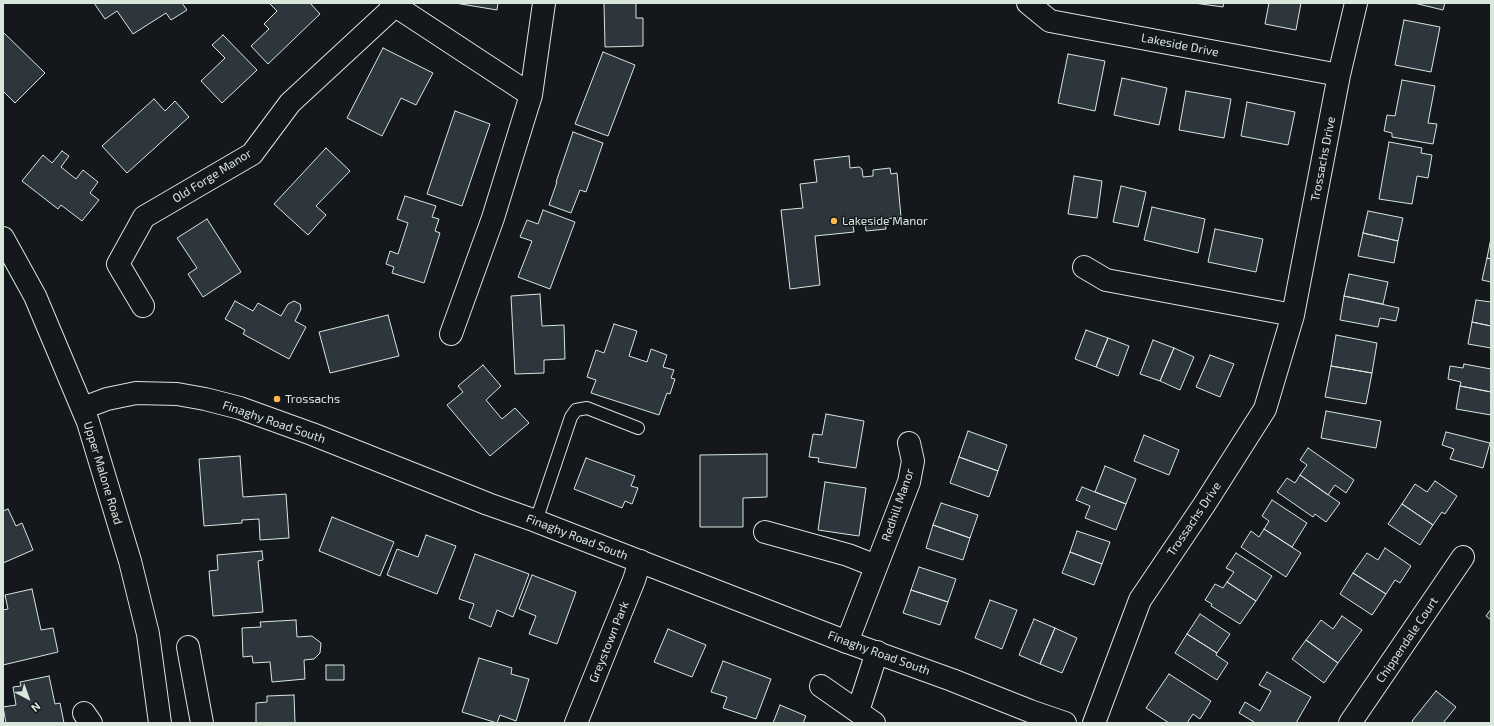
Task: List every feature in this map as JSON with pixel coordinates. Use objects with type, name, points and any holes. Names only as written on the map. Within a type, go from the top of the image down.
[{"type":"street","points":[[451,334],[493,218],[531,95],[544,3]]},
{"type":"street","name":"Lakeside Drive","points":[[1028,3],[1050,21],[1339,75]]},
{"type":"street","name":"Trossachs Drive","points":[[1094,723],[1140,600],[1204,505],[1265,409],[1293,316],[1339,75],[1356,3]]},
{"type":"street","name":"Old Forge Manor","points":[[143,306],[118,264],[144,217],[252,154],[290,103],[393,4],[531,95]]},
{"type":"street","name":"Upper Malone Road","points":[[3,238],[35,296],[88,422],[130,562],[148,634],[160,723]]},
{"type":"street","points":[[1084,267],[1106,280],[1293,316]]},
{"type":"street","name":"Finaghy Road South","points":[[82,408],[107,399],[136,393],[176,394],[205,399],[240,408],[312,434],[488,504],[640,560],[846,642],[877,652],[1065,723]]},
{"type":"street","name":"Redhill Manor","points":[[846,642],[909,482],[913,460],[909,443]]},
{"type":"street","points":[[765,532],[848,555],[876,566]]},
{"type":"street","name":"Chippendale Court","points":[[1350,723],[1463,557]]},
{"type":"street","name":"Greystown Park","points":[[576,723],[634,580],[640,560]]},
{"type":"street","points":[[188,647],[202,723]]},
{"type":"street","points":[[821,686],[866,717],[877,652]]},
{"type":"lane","points":[[536,521],[571,418],[576,410],[587,408],[638,428]]},
{"type":"building","points":[[94,3],[182,3],[187,10],[171,20],[166,13],[133,34],[117,11],[105,19]]},
{"type":"building","points":[[269,3],[310,3],[320,14],[268,64],[251,46],[269,29],[264,24],[277,11]]},
{"type":"building","points":[[455,3],[498,3],[497,10]]},
{"type":"building","points":[[604,3],[636,3],[636,18],[643,18],[643,46],[605,47]]},
{"type":"building","points":[[1194,3],[1224,3],[1223,7]]},
{"type":"building","points":[[1269,3],[1301,3],[1296,30],[1265,24]]},
{"type":"building","points":[[1414,3],[1445,3],[1443,10]]},
{"type":"building","points":[[1404,20],[1440,27],[1431,72],[1395,65]]},
{"type":"building","points":[[3,32],[45,73],[15,103],[3,91]]},
{"type":"building","points":[[223,35],[257,70],[222,103],[201,81],[225,58],[212,45]]},
{"type":"building","points":[[383,48],[433,73],[416,105],[401,98],[382,136],[347,118]]},
{"type":"building","points":[[603,52],[635,65],[608,136],[575,124]]},
{"type":"building","points":[[1068,54],[1105,61],[1095,111],[1058,103]]},
{"type":"building","points":[[1122,78],[1167,88],[1159,125],[1114,115]]},
{"type":"building","points":[[1402,80],[1435,86],[1428,123],[1437,124],[1433,144],[1392,137],[1392,133],[1384,131],[1387,115],[1395,116]]},
{"type":"building","points":[[1186,91],[1231,99],[1224,138],[1179,130]]},
{"type":"building","points":[[154,99],[165,111],[175,101],[189,117],[127,173],[102,146]]},
{"type":"building","points":[[1247,102],[1295,112],[1288,145],[1241,136]]},
{"type":"building","points":[[455,111],[490,124],[462,206],[427,194]]},
{"type":"building","points":[[573,132],[603,143],[586,192],[580,190],[571,213],[549,205]]},
{"type":"building","points":[[1389,142],[1422,148],[1421,153],[1432,155],[1428,178],[1417,176],[1412,204],[1379,199]]},
{"type":"building","points":[[326,148],[350,171],[316,206],[326,215],[308,235],[274,204]]},
{"type":"building","points":[[62,151],[69,156],[61,167],[76,179],[83,170],[98,182],[90,193],[99,200],[82,221],[61,205],[58,209],[22,181],[43,155],[52,163]]},
{"type":"building","name":"Lakeside Manor","points":[[849,156],[850,168],[859,167],[862,169],[863,177],[873,176],[873,170],[890,168],[891,174],[897,173],[901,217],[885,219],[886,229],[866,231],[865,223],[853,224],[854,232],[815,236],[820,285],[790,289],[781,210],[803,208],[800,184],[817,182],[814,160]]},
{"type":"building","points":[[1074,176],[1102,181],[1097,218],[1068,214]]},
{"type":"building","points":[[1121,186],[1146,192],[1138,227],[1113,222]]},
{"type":"building","points":[[405,196],[436,206],[432,217],[439,219],[435,231],[440,233],[424,283],[392,273],[394,267],[386,264],[390,251],[398,254],[408,223],[397,219]]},
{"type":"building","points":[[1152,207],[1205,219],[1198,253],[1144,240]]},
{"type":"building","points":[[543,210],[575,222],[550,289],[518,277],[532,241],[520,237],[527,220],[538,224]]},
{"type":"building","points":[[1368,211],[1403,218],[1398,241],[1363,233]]},
{"type":"building","points":[[207,219],[241,272],[203,297],[188,274],[197,268],[177,238]]},
{"type":"building","points":[[1215,229],[1263,239],[1256,272],[1208,262]]},
{"type":"building","points":[[1363,233],[1398,241],[1394,263],[1358,256]]},
{"type":"building","points":[[1491,238],[1491,259],[1487,258]]},
{"type":"building","points":[[1487,258],[1491,259],[1491,282],[1482,280]]},
{"type":"building","points":[[1349,274],[1388,282],[1383,304],[1344,296]]},
{"type":"building","points":[[540,294],[542,326],[564,325],[565,359],[544,360],[544,373],[515,374],[511,296]]},
{"type":"building","points":[[1344,296],[1399,308],[1396,321],[1380,318],[1378,327],[1340,320]]},
{"type":"building","points":[[1476,300],[1491,302],[1491,326],[1472,322]]},
{"type":"building","points":[[235,301],[253,311],[258,303],[281,316],[288,304],[294,301],[300,304],[301,309],[295,321],[306,327],[289,359],[243,334],[245,330],[225,319]]},
{"type":"building","points":[[388,315],[399,356],[330,373],[319,332]]},
{"type":"building","points":[[1472,322],[1491,326],[1491,348],[1468,344]]},
{"type":"building","points":[[614,324],[637,331],[629,356],[647,362],[651,349],[667,355],[663,367],[674,370],[671,378],[675,379],[670,394],[667,393],[659,415],[591,393],[596,380],[587,377],[596,350],[604,353]]},
{"type":"building","points":[[1086,330],[1108,338],[1096,367],[1075,359]]},
{"type":"building","points":[[1336,335],[1377,343],[1372,373],[1331,366]]},
{"type":"building","points":[[1108,338],[1129,346],[1118,376],[1096,367]]},
{"type":"building","points":[[1153,340],[1174,348],[1160,381],[1140,374]]},
{"type":"building","points":[[1174,348],[1194,357],[1180,390],[1160,381]]},
{"type":"building","points":[[1210,355],[1234,364],[1220,397],[1196,387]]},
{"type":"building","points":[[1464,364],[1491,369],[1491,392],[1460,386],[1461,382],[1448,379],[1450,366],[1463,368]]},
{"type":"building","points":[[483,365],[501,386],[486,400],[502,419],[515,408],[529,423],[490,456],[447,405],[463,392],[458,386]]},
{"type":"building","points":[[1331,366],[1372,373],[1366,404],[1325,397]]},
{"type":"building","points":[[1460,386],[1491,392],[1491,415],[1456,409]]},
{"type":"building","points":[[1326,411],[1381,421],[1376,448],[1321,438]]},
{"type":"building","points":[[826,414],[864,421],[856,468],[818,462],[819,458],[809,457],[813,434],[822,435]]},
{"type":"building","points":[[968,431],[1007,445],[998,471],[959,457]]},
{"type":"building","points":[[1446,432],[1490,443],[1483,468],[1450,459],[1454,449],[1442,445]]},
{"type":"building","points":[[1144,435],[1179,450],[1169,475],[1134,461]]},
{"type":"building","points":[[1308,448],[1354,480],[1346,493],[1335,485],[1328,495],[1300,475],[1307,465],[1300,460]]},
{"type":"building","points":[[767,454],[767,497],[743,498],[743,527],[700,527],[700,455]]},
{"type":"building","points":[[240,456],[243,497],[286,494],[289,538],[260,540],[259,519],[242,520],[242,523],[204,526],[199,459]]},
{"type":"building","points":[[959,457],[998,471],[989,497],[950,483]]},
{"type":"building","points":[[586,458],[635,476],[631,486],[638,488],[632,504],[625,501],[622,508],[574,489]]},
{"type":"building","points":[[1105,466],[1136,479],[1126,504],[1095,492]]},
{"type":"building","points":[[1300,475],[1340,503],[1326,522],[1315,514],[1313,517],[1277,492],[1287,478],[1295,483]]},
{"type":"building","points":[[1435,481],[1457,496],[1445,514],[1442,512],[1433,525],[1402,504],[1415,484],[1427,492]]},
{"type":"building","points":[[825,482],[866,488],[859,536],[818,530]]},
{"type":"building","points":[[1082,487],[1126,504],[1116,530],[1085,518],[1090,506],[1076,500]]},
{"type":"building","points":[[1272,500],[1307,523],[1292,547],[1264,529],[1269,521],[1262,516]]},
{"type":"building","points":[[941,503],[978,515],[970,538],[933,525]]},
{"type":"building","points":[[1402,504],[1433,525],[1420,545],[1388,524]]},
{"type":"building","points":[[8,509],[16,526],[22,523],[33,550],[3,563],[3,511]]},
{"type":"building","points":[[332,517],[394,542],[380,576],[319,551]]},
{"type":"building","points":[[933,525],[970,538],[963,560],[926,548]]},
{"type":"building","points":[[1264,529],[1301,553],[1286,577],[1241,547],[1251,531],[1259,537]]},
{"type":"building","points":[[1077,531],[1110,542],[1102,564],[1070,552]]},
{"type":"building","points":[[426,535],[456,546],[437,594],[387,575],[397,549],[418,557]]},
{"type":"building","points":[[1385,548],[1411,566],[1400,583],[1395,580],[1386,594],[1353,573],[1367,553],[1378,560]]},
{"type":"building","points":[[262,551],[263,560],[258,561],[263,612],[213,616],[209,571],[218,570],[217,555]]},
{"type":"building","points":[[1070,552],[1102,564],[1094,585],[1062,573]]},
{"type":"building","points":[[1236,553],[1272,576],[1256,601],[1227,582],[1234,572],[1226,568]]},
{"type":"building","points":[[475,554],[529,574],[513,617],[497,610],[491,627],[469,618],[474,604],[459,599]]},
{"type":"building","points":[[919,567],[956,579],[948,602],[911,590]]},
{"type":"building","points":[[1353,573],[1386,594],[1372,615],[1340,594]]},
{"type":"building","points":[[532,575],[576,592],[557,644],[529,634],[536,616],[519,609]]},
{"type":"building","points":[[1227,582],[1256,601],[1240,624],[1211,606],[1212,604],[1205,600],[1215,584],[1223,588]]},
{"type":"building","points":[[32,589],[41,630],[53,628],[58,652],[3,665],[3,610],[8,609],[5,595]]},
{"type":"building","points":[[911,590],[948,602],[940,625],[903,613]]},
{"type":"building","points":[[990,600],[1017,610],[1002,649],[975,638]]},
{"type":"building","points":[[1491,609],[1491,620],[1486,616]]},
{"type":"building","points":[[1200,614],[1230,634],[1217,653],[1187,634]]},
{"type":"building","points":[[1342,616],[1362,630],[1338,663],[1306,640],[1321,620],[1333,629]]},
{"type":"building","points":[[1034,619],[1055,628],[1040,664],[1019,655]]},
{"type":"building","points":[[296,620],[297,637],[312,636],[321,643],[320,653],[314,659],[304,660],[305,679],[272,682],[270,662],[253,663],[252,656],[243,657],[242,628],[261,627],[260,622]]},
{"type":"building","points":[[1055,628],[1077,638],[1062,673],[1040,664]]},
{"type":"building","points":[[668,629],[706,645],[692,677],[654,662]]},
{"type":"building","points":[[1187,634],[1217,653],[1216,655],[1228,663],[1217,680],[1175,653]]},
{"type":"building","points":[[1306,640],[1338,663],[1324,683],[1292,659]]},
{"type":"building","points":[[479,658],[512,668],[511,674],[529,679],[516,721],[500,715],[497,723],[462,712]]},
{"type":"building","points":[[723,661],[771,679],[756,719],[723,708],[727,697],[711,692]]},
{"type":"building","points":[[326,665],[344,665],[344,680],[326,680]]},
{"type":"building","points":[[1267,672],[1311,697],[1296,723],[1253,723],[1254,722],[1239,713],[1245,702],[1260,711],[1271,691],[1259,685]]},
{"type":"building","points":[[1169,674],[1211,701],[1200,719],[1193,714],[1187,723],[1169,723],[1146,708]]},
{"type":"building","points":[[49,676],[55,704],[60,703],[64,723],[6,723],[3,707],[16,705],[13,687],[21,686],[20,682]]},
{"type":"building","points":[[1436,691],[1456,707],[1443,723],[1414,723],[1412,721]]},
{"type":"building","points":[[294,695],[295,723],[256,723],[256,703],[267,702],[267,696]]},
{"type":"building","points":[[780,705],[806,716],[803,723],[773,723]]},
{"type":"place","name":"Lakeside Manor","points":[[834,221]]},
{"type":"place","name":"Trossachs","points":[[277,399]]}]
